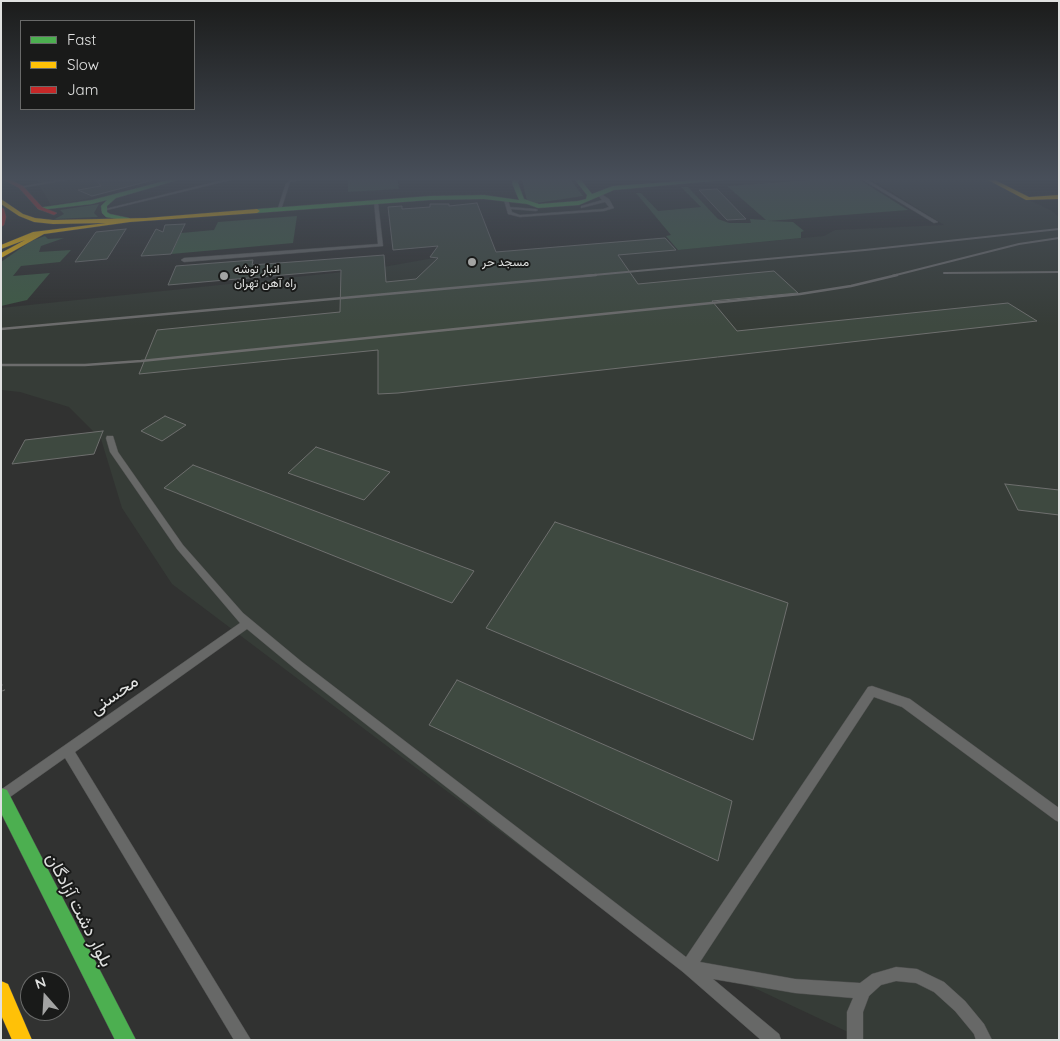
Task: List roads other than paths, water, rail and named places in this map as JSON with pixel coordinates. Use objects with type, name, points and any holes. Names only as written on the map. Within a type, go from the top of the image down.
[{"type":"main road","points":[[1,247],[20,238],[44,231],[66,229]]},
{"type":"main road","points":[[1,256],[44,231]]},
{"type":"main road","name":"بلوار دشت آزادگان","points":[[1,796],[126,1040]]},
{"type":"main road","points":[[1,991],[22,1040]]},
{"type":"lane","points":[[184,260],[381,245],[379,229]]},
{"type":"lane","points":[[110,438],[114,452],[180,547],[247,623],[688,967],[772,1040]]},
{"type":"lane","name":"محسنی","points":[[1,796],[247,623]]},
{"type":"lane","points":[[688,967],[872,692],[906,703],[1059,816]]},
{"type":"lane","points":[[67,750],[242,1040]]},
{"type":"lane","points":[[688,967],[796,986],[863,992]]},
{"type":"lane","points":[[854,1040],[855,1012],[863,992],[878,978],[896,974],[917,976],[939,987],[960,1006],[979,1029],[984,1040]]},
{"type":"railway","points":[[583,276],[865,250],[1059,229]]},
{"type":"railway","points":[[892,276],[1019,244],[1059,238]]},
{"type":"railway","points":[[944,273],[1059,272]]},
{"type":"railway","points":[[1,329],[596,275]]},
{"type":"railway","points":[[1,365],[85,365],[141,361],[800,294],[851,286],[897,275]]},
{"type":"place","name":"مسجد حر","points":[[472,262]]},
{"type":"place","name":"انبار توشه راه آهن تهران","points":[[224,276]]}]
